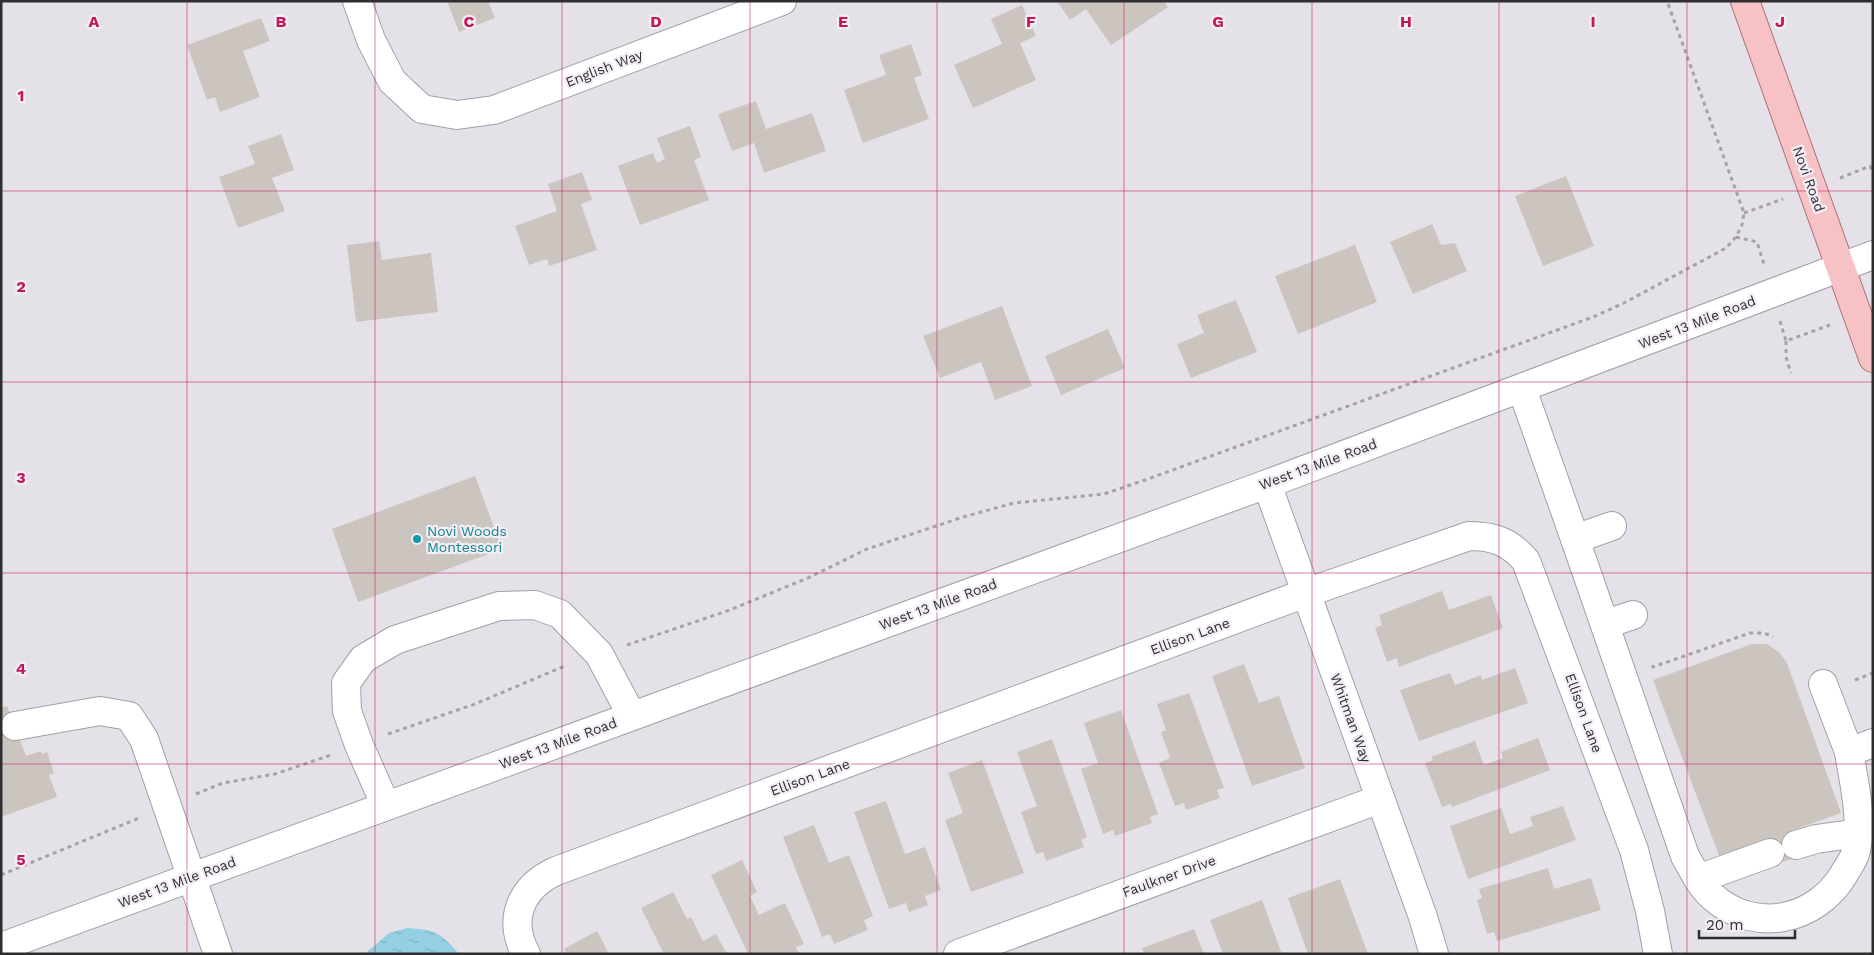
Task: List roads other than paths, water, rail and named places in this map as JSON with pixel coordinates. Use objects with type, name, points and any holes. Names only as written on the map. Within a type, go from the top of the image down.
[{"type":"main road","name":"Novi Road","points":[[1744,1],[1873,358]]},
{"type":"street","name":"English Way","points":[[356,1],[371,40],[392,81],[422,109],[457,116],[494,110],[782,1]]},
{"type":"street","name":"West 13 Mile Road","points":[[1,947],[1267,484],[1873,255]]},
{"type":"street","points":[[1522,389],[1606,624],[1685,856],[1698,879],[1712,897],[1733,911],[1764,919],[1790,917],[1818,905],[1840,881],[1854,856],[1859,833],[1861,747],[1823,684]]},
{"type":"street","name":"Whitman Way","points":[[1267,484],[1426,926],[1434,954]]},
{"type":"street","points":[[1575,539],[1612,526]]},
{"type":"street","name":"Ellison Lane","points":[[526,954],[518,936],[517,916],[522,902],[541,878],[556,871],[1306,593],[1469,536],[1493,538],[1516,549],[1526,561],[1634,850],[1650,911],[1658,954]]},
{"type":"street","points":[[386,806],[359,745],[347,711],[346,683],[363,659],[395,640],[499,606],[535,605],[560,614],[599,654],[632,716]]},
{"type":"street","points":[[1606,624],[1633,615]]},
{"type":"street","points":[[15,726],[100,711],[129,716],[144,740],[218,954]]},
{"type":"street","name":"Faulkner Drive","points":[[958,954],[1380,799]]},
{"type":"street","points":[[1796,844],[1859,833]]},
{"type":"street","points":[[1698,879],[1770,854]]},
{"type":"water","points":[[407,928],[431,931],[437,934],[447,941],[459,954],[365,954],[389,933]]},
{"type":"place","name":"Novi Woods Montessori","points":[[417,539]]}]
